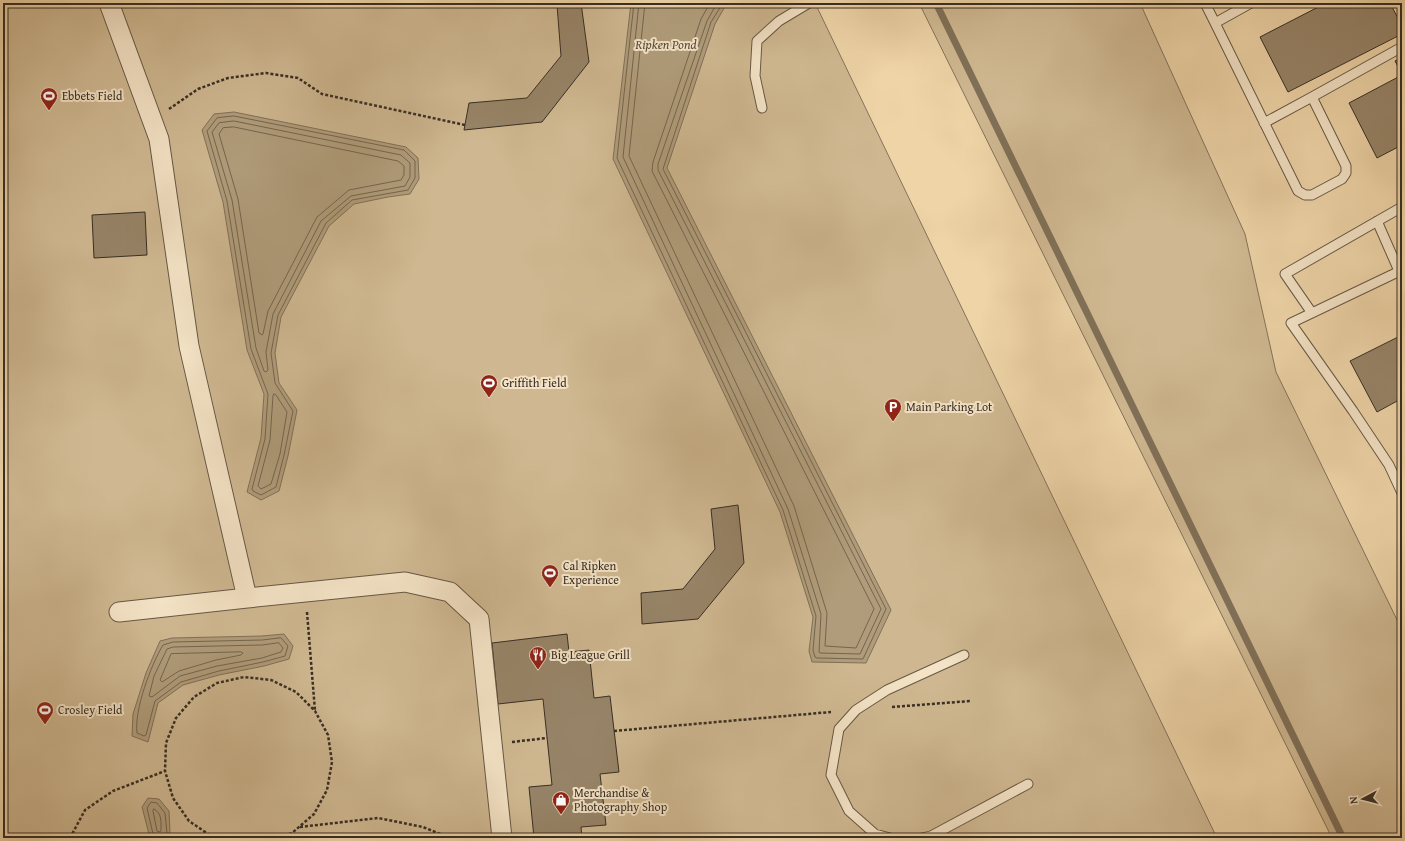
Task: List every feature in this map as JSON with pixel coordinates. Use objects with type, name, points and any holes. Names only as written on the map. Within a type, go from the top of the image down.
[{"type":"street","points":[[109,3],[159,139],[188,346],[247,598]]},
{"type":"street","points":[[119,612],[405,582],[450,592],[480,618],[502,838]]},
{"type":"lane","points":[[762,108],[755,76],[757,41],[779,21],[809,3]]},
{"type":"lane","points":[[1205,3],[1298,191],[1305,195],[1312,195],[1342,179],[1346,173],[1346,166],[1312,97]]},
{"type":"lane","points":[[1215,23],[1251,3]]},
{"type":"lane","points":[[1264,123],[1402,47]]},
{"type":"lane","points":[[1312,313],[1285,274],[1402,207]]},
{"type":"lane","points":[[1377,221],[1400,271],[1291,323],[1385,459],[1402,492]]},
{"type":"lane","points":[[890,838],[875,834],[849,811],[830,775],[839,729],[856,710],[887,690],[964,656]]},
{"type":"lane","points":[[922,838],[931,836],[1028,784]]},
{"type":"path","points":[[152,120],[198,89],[228,78],[266,73],[298,78],[322,94],[465,125]]},
{"type":"path","points":[[306,592],[315,711]]},
{"type":"path","points":[[214,838],[189,821],[173,798],[165,771],[166,743],[176,718],[194,697],[217,683],[244,677],[271,680],[296,692],[315,711],[328,735],[332,762],[327,790],[314,814],[292,833],[280,838]]},
{"type":"path","points":[[614,731],[971,701]]},
{"type":"path","points":[[492,744],[547,738]]},
{"type":"path","points":[[70,838],[84,810],[113,791],[165,771]]},
{"type":"path","points":[[299,827],[378,818],[424,827],[450,838]]},
{"type":"shaded area","name":"Cal Ripken Experience","points":[[3,3],[815,3],[1217,838],[3,838]]},
{"type":"shaded area","points":[[919,3],[1140,3],[1245,234],[1276,372],[1402,630],[1402,838],[1332,838]]},
{"type":"water","name":"Ripken Pond","points":[[631,3],[727,3],[715,24],[667,168],[891,610],[866,663],[812,662],[809,651],[813,617],[780,512],[613,159]]},
{"type":"water","points":[[234,112],[406,147],[418,158],[419,179],[410,194],[354,204],[329,226],[281,317],[275,353],[279,383],[297,410],[279,491],[261,500],[247,492],[261,438],[264,394],[247,350],[223,202],[202,130],[214,114]]},
{"type":"water","points":[[284,634],[293,646],[289,659],[183,685],[158,703],[148,742],[132,736],[133,714],[146,673],[160,641],[172,638],[262,636]]},
{"type":"water","points":[[148,798],[159,799],[169,811],[170,833],[178,838],[150,838],[142,807]]},
{"type":"building","points":[[560,3],[581,3],[589,62],[542,122],[464,130],[469,103],[527,98],[561,56],[557,5]]},
{"type":"building","points":[[1326,3],[1390,3],[1402,26],[1402,34],[1288,92],[1260,37]]},
{"type":"building","points":[[1402,57],[1402,74],[1395,61]]},
{"type":"building","points":[[1402,75],[1402,145],[1377,158],[1349,103]]},
{"type":"building","points":[[145,212],[147,255],[94,258],[92,215]]},
{"type":"building","points":[[1402,335],[1402,407],[1399,400],[1377,412],[1350,361]]},
{"type":"building","points":[[738,505],[744,563],[698,619],[642,624],[641,593],[683,589],[715,549],[711,509]]},
{"type":"building","points":[[567,634],[569,652],[589,650],[594,698],[610,696],[619,772],[600,774],[606,825],[581,827],[582,838],[534,838],[529,787],[552,785],[543,699],[498,704],[492,643]]},
{"type":"waterway","points":[[936,3],[1343,838]]},
{"type":"place","name":"Ebbets Field","points":[[49,111]]},
{"type":"place","name":"Griffith Field","points":[[489,398]]},
{"type":"place","name":"Main Parking Lot","points":[[893,422]]},
{"type":"place","name":"Cal Ripken Experience","points":[[550,588]]},
{"type":"place","name":"Big League Grill","points":[[538,670]]},
{"type":"place","name":"Crosley Field","points":[[45,725]]},
{"type":"place","name":"Merchandise & Photography Shop","points":[[561,815]]}]
